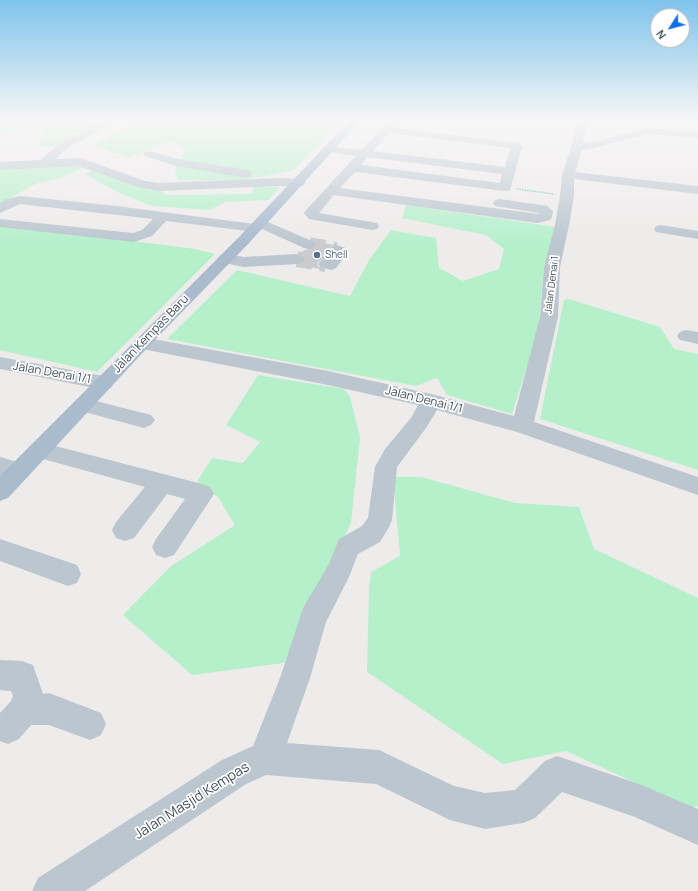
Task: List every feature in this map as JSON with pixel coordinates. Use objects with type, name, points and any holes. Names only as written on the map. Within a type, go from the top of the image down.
[{"type":"main road","name":"Jalan Kempas Baru","points":[[0,491],[10,468],[40,450],[142,343],[258,225],[301,180],[316,162]]},
{"type":"main road","name":"Jalan Kempas Baru","points":[[301,180],[322,162]]},
{"type":"street","points":[[0,166],[65,162],[83,163],[142,184],[159,187],[257,184],[301,180]]},
{"type":"street","points":[[176,162],[280,182]]},
{"type":"street","points":[[358,162],[311,213],[311,215],[372,226]]},
{"type":"street","points":[[429,162],[509,171]]},
{"type":"street","points":[[501,198],[512,162]]},
{"type":"street","name":"Jalan Denai 1","points":[[522,426],[549,317],[552,267],[567,196],[568,175],[572,162]]},
{"type":"street","points":[[352,169],[412,179],[501,198]]},
{"type":"street","points":[[352,169],[501,198]]},
{"type":"street","points":[[365,190],[376,174]]},
{"type":"street","points":[[568,175],[698,190]]},
{"type":"street","points":[[401,201],[412,179]]},
{"type":"street","points":[[332,191],[394,188]]},
{"type":"street","points":[[365,190],[401,201],[545,198]]},
{"type":"street","points":[[0,209],[12,202],[20,200],[258,225],[309,244]]},
{"type":"street","points":[[0,223],[134,238],[147,233],[163,216]]},
{"type":"street","points":[[661,229],[698,235]]},
{"type":"street","points":[[277,259],[294,238]]},
{"type":"street","points":[[326,264],[331,266],[341,251],[336,250]]},
{"type":"street","points":[[225,259],[244,262],[298,259]]},
{"type":"street","name":"Jalan Denai 1/1","points":[[142,343],[328,378],[431,401],[522,426],[698,486]]},
{"type":"street","name":"Jalan Denai 1/1","points":[[0,363],[104,383]]},
{"type":"street","points":[[265,758],[295,678],[313,618],[340,569],[348,548],[371,534],[380,520],[386,466],[410,435],[431,401]]},
{"type":"street","points":[[84,405],[144,420]]},
{"type":"street","points":[[40,450],[63,455],[202,494],[165,547]]},
{"type":"street","points":[[125,530],[162,483]]},
{"type":"street","points":[[0,550],[68,574]]},
{"type":"street","points":[[0,675],[22,676],[28,696],[16,719],[49,709],[90,724]]},
{"type":"street","name":"Jalan Masjid Kempas","points":[[51,891],[234,772],[265,758],[379,767],[450,803],[484,811],[523,806],[557,773],[638,801],[698,827]]},
{"type":"path","points":[[501,198],[567,196]]},
{"type":"green space","points":[[179,162],[301,162],[292,171],[243,180],[178,180],[175,169]]},
{"type":"green space","points":[[75,165],[84,167],[58,179],[37,183],[0,204],[0,169]]},
{"type":"green space","points":[[93,170],[148,189],[160,190],[166,195],[252,194],[253,187],[280,187],[268,200],[226,202],[209,210],[152,206],[117,192],[84,174]]},
{"type":"green space","points":[[406,205],[556,228],[544,265],[538,332],[512,414],[447,395],[437,378],[416,386],[167,339],[237,270],[350,296],[369,260],[391,230],[436,238],[439,268],[463,281],[499,269],[504,249],[486,235],[402,218]]},
{"type":"green space","points":[[0,224],[195,249],[215,254],[97,372],[0,350]]},
{"type":"green space","points":[[569,299],[660,327],[674,349],[698,354],[698,470],[540,419],[564,300]]},
{"type":"green space","points":[[258,375],[344,389],[350,397],[360,437],[351,523],[284,663],[192,675],[123,615],[170,567],[235,525],[218,497],[197,482],[212,458],[243,463],[260,442],[226,425]]},
{"type":"green space","points":[[393,477],[421,477],[515,503],[579,507],[594,549],[698,598],[698,806],[690,808],[566,751],[503,764],[367,672],[369,588],[371,572],[400,556]]},
{"type":"building","name":"Shell","points":[[316,242],[333,245],[327,249],[330,253],[326,259],[317,263],[317,265],[322,269],[299,265],[306,259],[301,254],[305,250],[315,249],[317,246]]},
{"type":"tunnel","points":[[309,245],[336,250]]},
{"type":"tunnel","points":[[297,259],[326,264]]},
{"type":"place","name":"Shell","points":[[317,255]]}]
